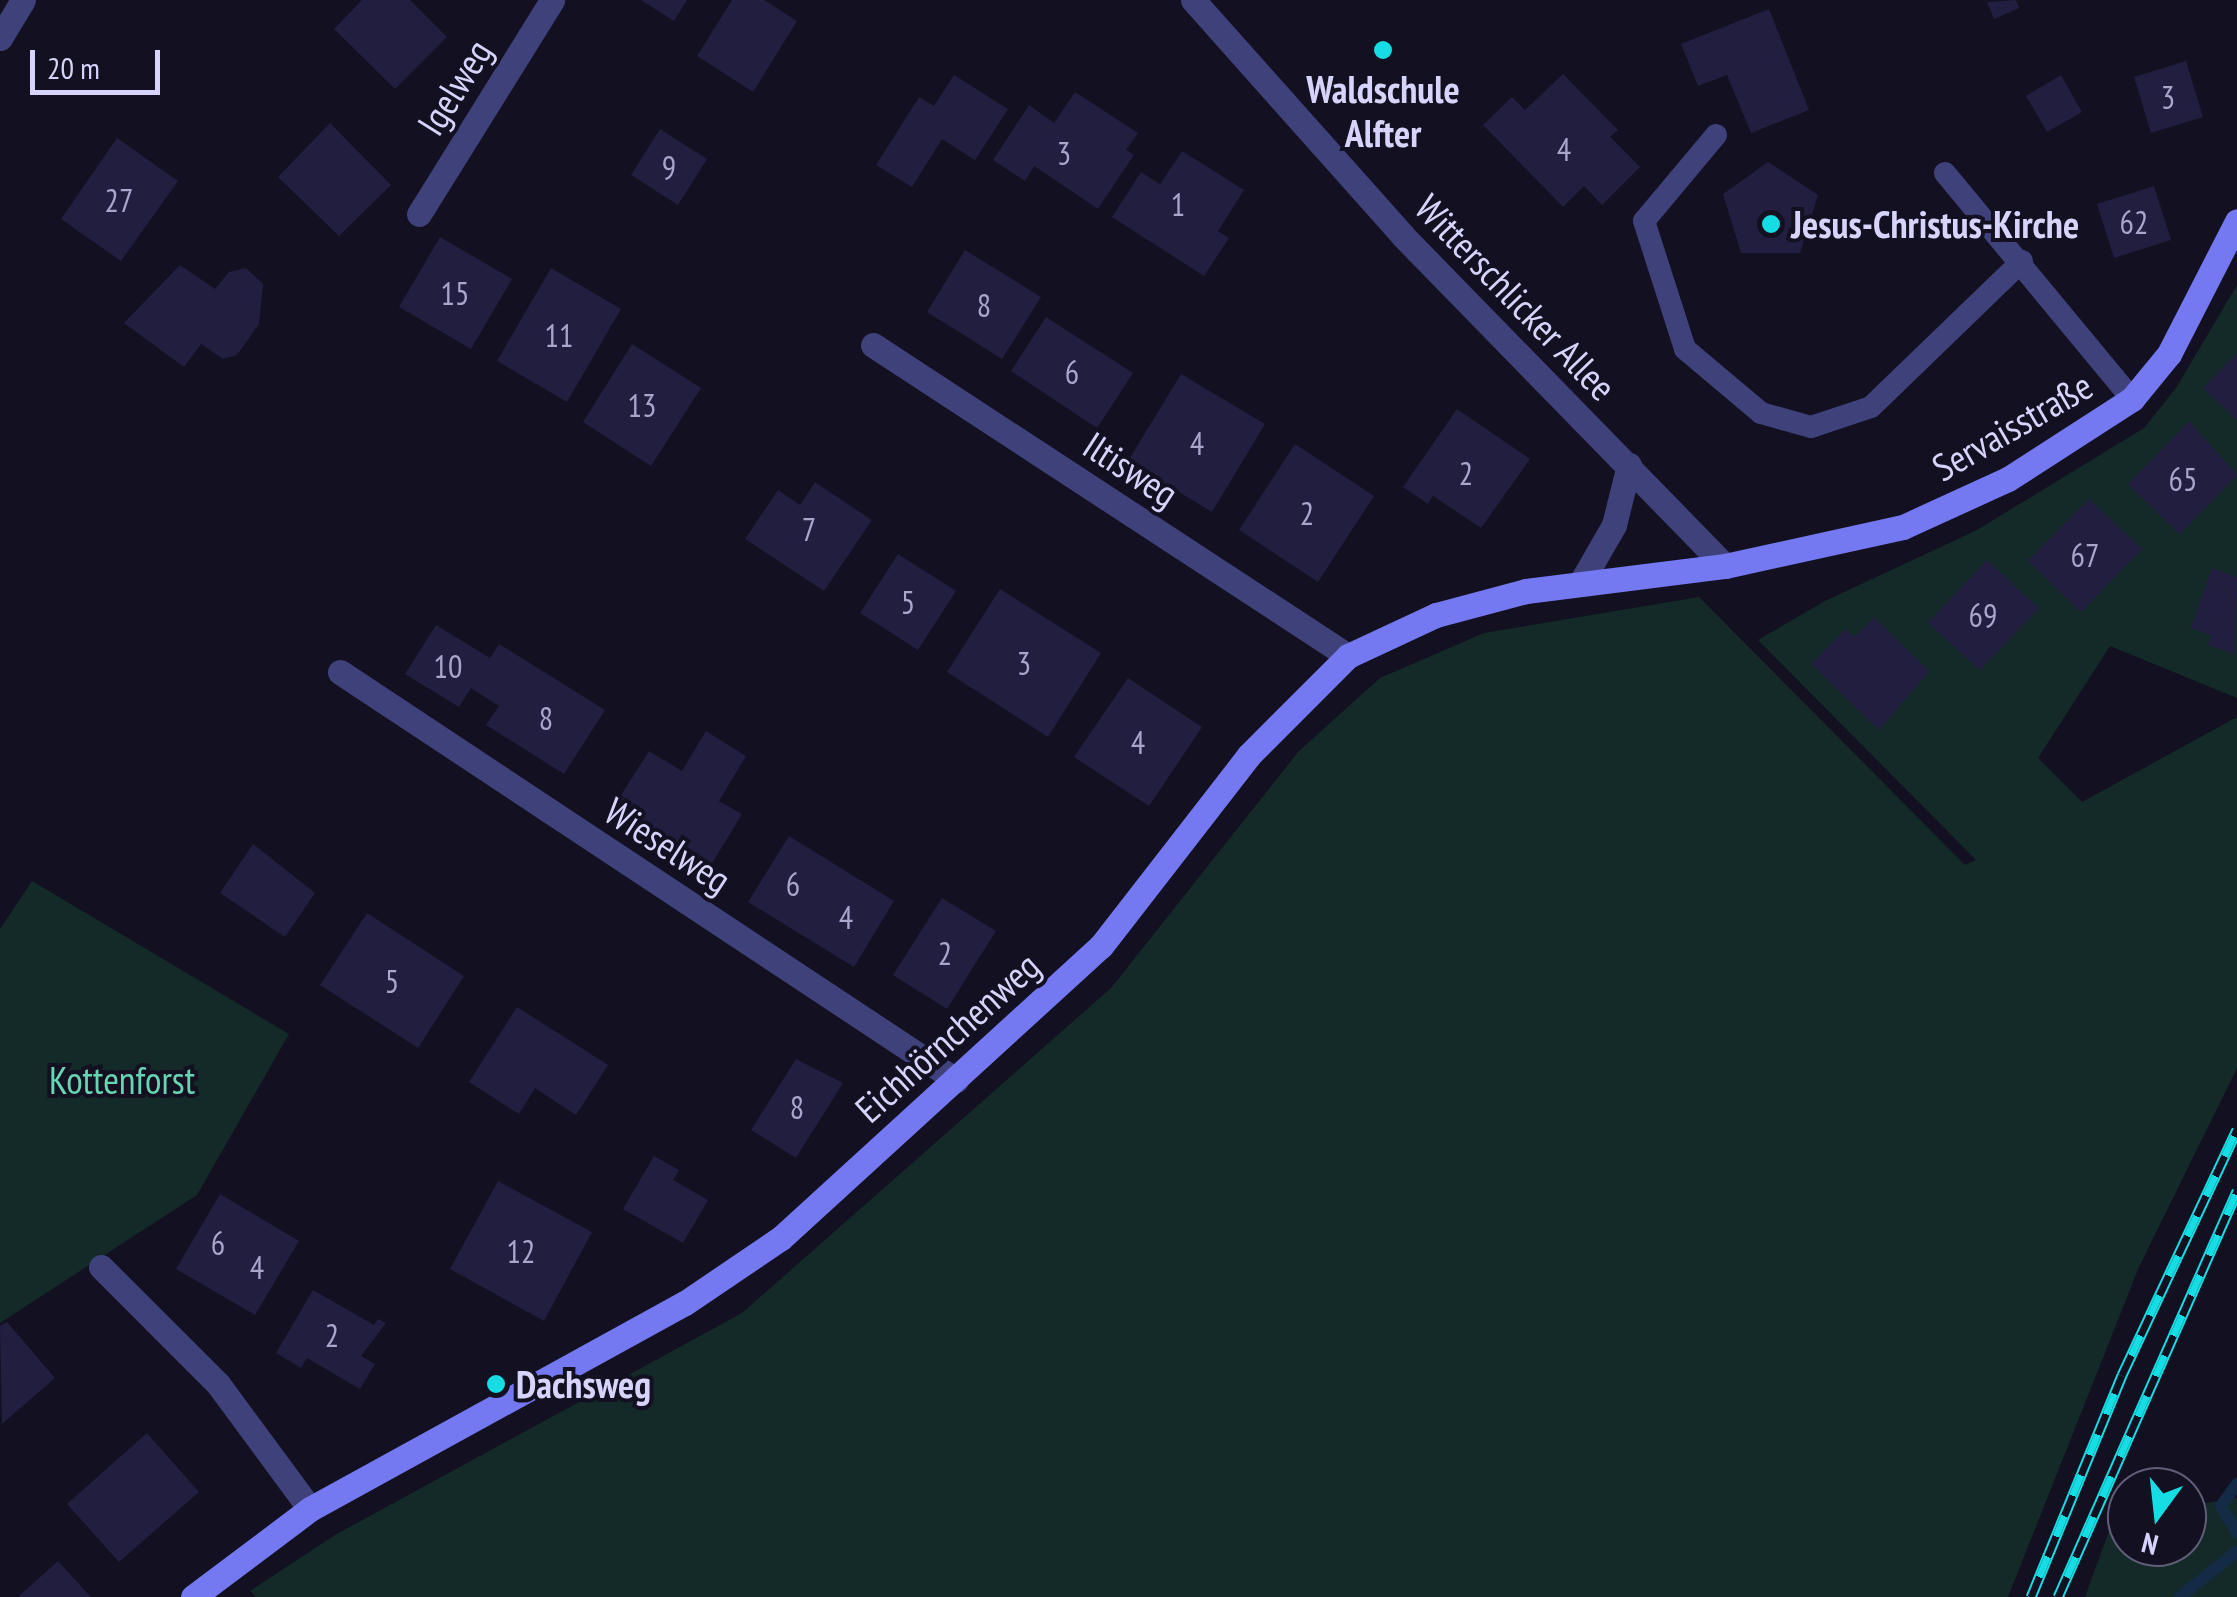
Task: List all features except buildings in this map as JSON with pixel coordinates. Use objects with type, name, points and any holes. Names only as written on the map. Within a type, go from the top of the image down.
[{"type":"street","points":[[0,38],[22,0]]},
{"type":"street","name":"Igelweg","points":[[419,214],[552,0]]},
{"type":"street","name":"Witterschlicker Allee","points":[[1193,0],[1403,236],[1726,566]]},
{"type":"street","name":"Servaisstraße","points":[[1726,566],[1904,527],[2008,479],[2132,400],[2169,354],[2237,220]]},
{"type":"street","name":"Iltisweg","points":[[873,345],[1348,656]]},
{"type":"street","points":[[1580,584],[1614,524],[1629,464]]},
{"type":"street","name":"Eichhörnchenweg","points":[[193,1597],[310,1508],[685,1303],[781,1238],[1101,946],[1249,756],[1348,656],[1436,615],[1580,584],[1726,566]]},
{"type":"street","name":"Wieselweg","points":[[340,672],[956,1080]]},
{"type":"street","points":[[101,1267],[218,1384],[310,1508]]},
{"type":"lane","points":[[1716,135],[1644,221],[1685,350],[1761,413],[1811,427],[1871,407],[2022,260]]},
{"type":"lane","points":[[1945,173],[2022,260],[2132,400]]},
{"type":"green space","points":[[2237,285],[2237,698],[2110,646],[2038,758],[2082,802],[2237,717],[2237,1068],[2139,1267],[2008,1597],[256,1597],[250,1591],[335,1535],[742,1313],[1111,988],[1299,751],[1380,678],[1484,633],[1699,597],[1965,865],[1976,860],[1758,640],[1825,601],[1977,530],[2144,428],[2176,388]]},
{"type":"green space","name":"Kottenforst","points":[[32,881],[289,1034],[197,1195],[0,1323],[0,929]]},
{"type":"green space","points":[[2237,1498],[2237,1597],[2085,1597],[2107,1536],[2107,1567],[2207,1567],[2207,1503]]},
{"type":"waterway","points":[[2237,1484],[2221,1506],[2237,1533]]},
{"type":"waterway","points":[[2180,1597],[2237,1551]]},
{"type":"railway","points":[[2031,1597],[2122,1375],[2237,1130]]},
{"type":"railway","points":[[2058,1597],[2237,1191]]},
{"type":"place","name":"Waldschule Alfter","points":[[1383,50]]},
{"type":"place","name":"Jesus-Christus-Kirche","points":[[1771,224]]},
{"type":"place","name":"Dachsweg","points":[[496,1384]]}]
